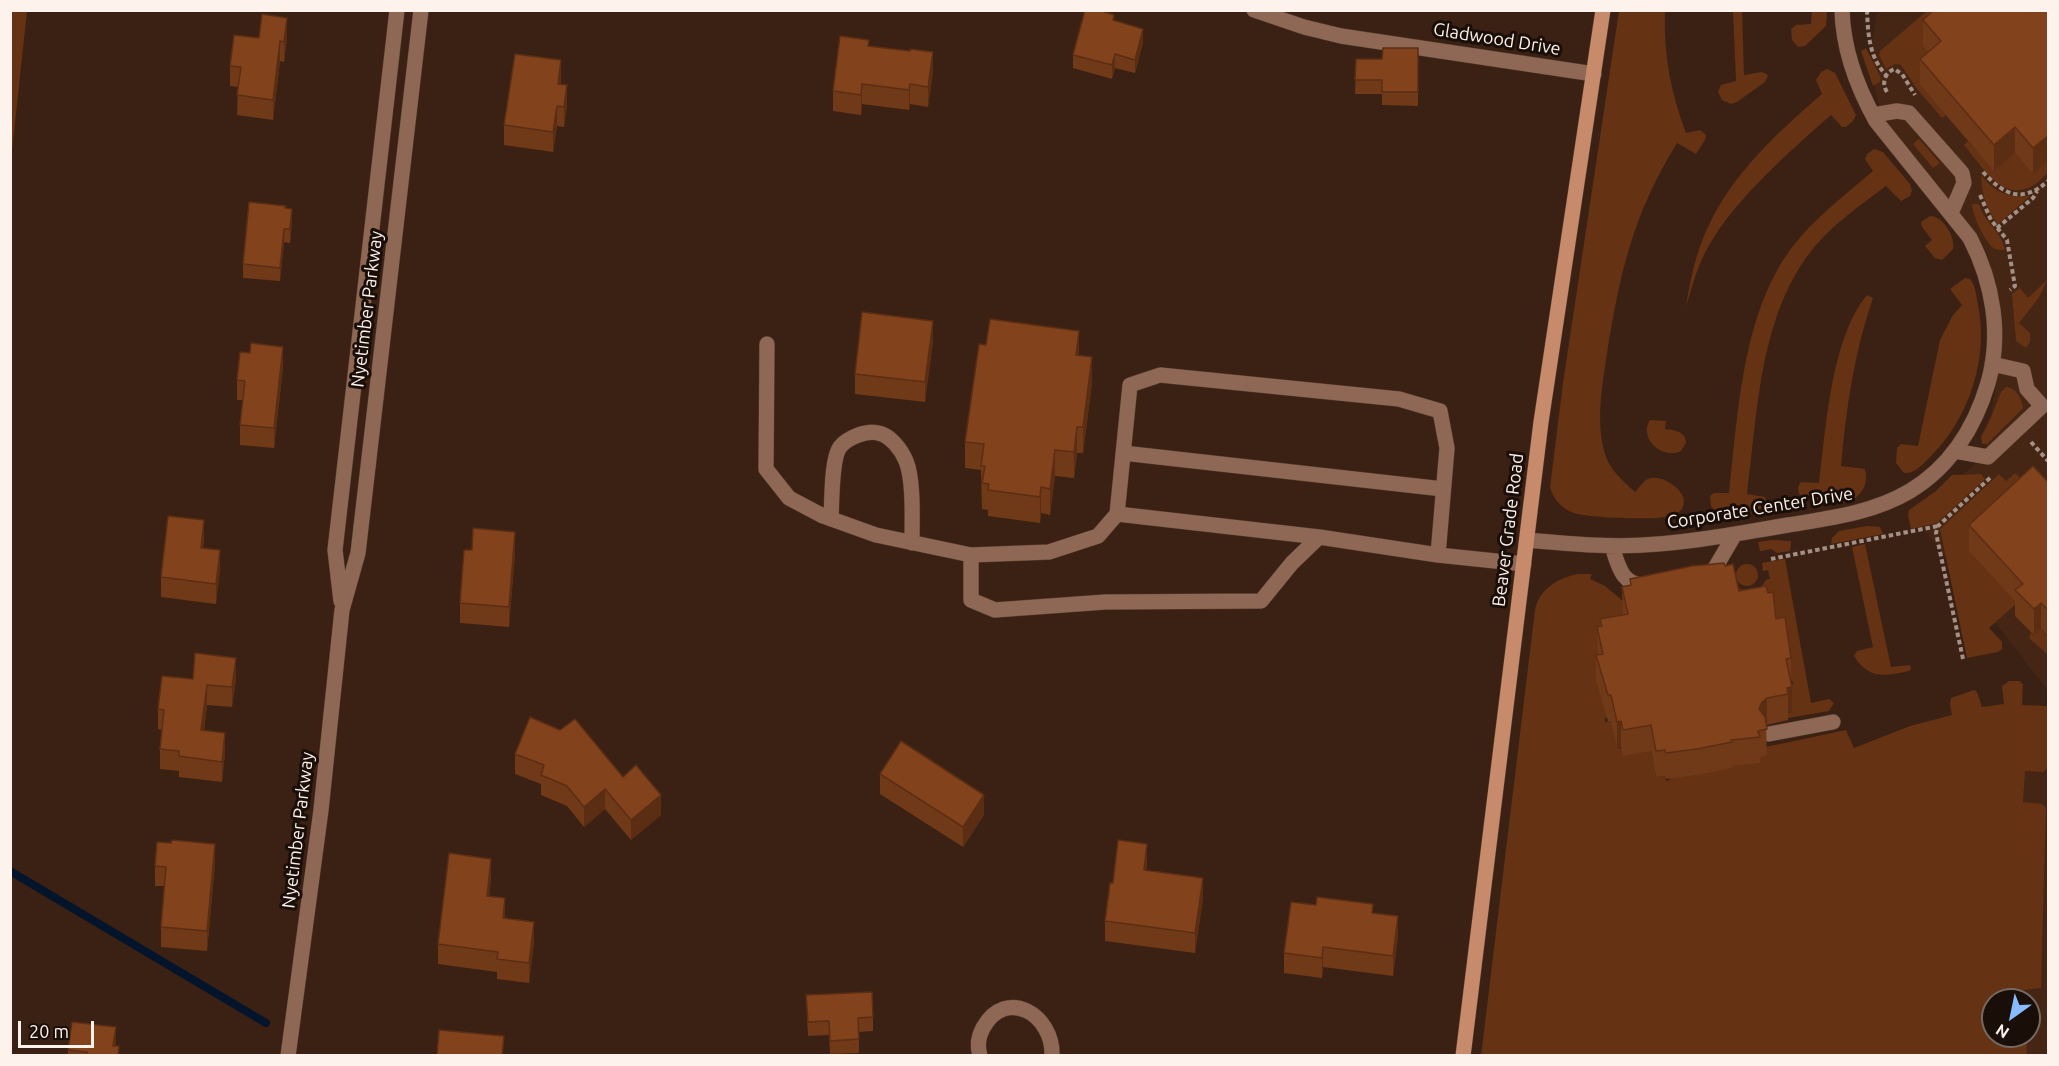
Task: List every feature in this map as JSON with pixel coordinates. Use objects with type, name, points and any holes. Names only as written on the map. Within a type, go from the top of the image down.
[{"type":"main road","name":"Beaver Grade Road","points":[[1464,1056],[1541,422],[1604,10]]},
{"type":"street","name":"Nyetimber Parkway","points":[[342,610],[335,550],[397,10]]},
{"type":"street","name":"Nyetimber Parkway","points":[[288,1056],[334,699],[342,610],[358,552],[421,10]]},
{"type":"street","name":"Gladwood Drive","points":[[1254,10],[1341,36],[1594,74]]},
{"type":"street","name":"Corporate Center Drive","points":[[1527,540],[1612,546],[1659,544],[1850,515],[1911,491],[1928,478],[1955,451],[1976,418],[1992,364],[1995,326],[1988,285],[1978,253],[1951,213],[1873,115],[1850,61],[1844,37],[1842,10]]},
{"type":"street","points":[[1873,115],[1897,111],[1910,113],[1962,173],[1963,188],[1951,213]]},
{"type":"street","points":[[767,344],[766,469],[789,498],[831,519],[876,535],[971,555],[1049,552],[1098,536],[1117,514],[1130,385],[1160,375],[1399,399],[1440,411],[1447,448],[1438,555]]},
{"type":"street","points":[[1955,451],[1988,457],[2042,406],[2027,389],[2023,371],[1992,364]]},
{"type":"street","points":[[831,519],[833,477],[840,448],[855,436],[877,432],[894,441],[907,461],[912,500],[912,543]]},
{"type":"street","points":[[1123,453],[1443,489]]},
{"type":"street","points":[[1117,514],[1319,537],[1438,555],[1524,564]]},
{"type":"street","points":[[1689,576],[1711,572],[1736,534]]},
{"type":"street","points":[[971,555],[971,600],[994,610],[1105,602],[1261,601],[1292,563],[1319,537]]},
{"type":"street","points":[[1612,546],[1621,573],[1629,581],[1644,585],[1666,580]]},
{"type":"street","points":[[1769,734],[1833,722]]},
{"type":"street","points":[[980,1056],[978,1038],[991,1016],[1008,1008],[1020,1007],[1035,1015],[1044,1025],[1051,1038],[1052,1056]]},
{"type":"path","points":[[1867,10],[1868,42],[1881,70],[1886,75]]},
{"type":"path","points":[[1997,228],[2033,198],[2037,191]]},
{"type":"path","points":[[1771,559],[1938,526]]},
{"type":"path","points":[[1936,534],[1963,659]]},
{"type":"shaded area","points":[[10,11],[27,11],[11,160]]},
{"type":"shaded area","points":[[1619,11],[1665,11],[1667,58],[1672,88],[1681,118],[1686,133],[1700,130],[1706,135],[1696,154],[1677,143],[1649,195],[1639,220],[1617,296],[1600,405],[1601,432],[1606,457],[1618,476],[1635,492],[1646,480],[1654,478],[1674,485],[1683,496],[1682,509],[1668,517],[1609,517],[1574,513],[1559,503],[1550,487],[1563,383]]},
{"type":"shaded area","points":[[1733,11],[1742,11],[1744,75],[1762,72],[1768,75],[1765,82],[1731,104],[1722,100],[1718,92],[1721,85],[1736,81]]},
{"type":"shaded area","points":[[1812,11],[1827,11],[1826,26],[1805,46],[1798,47],[1792,40],[1791,29],[1796,25],[1811,24]]},
{"type":"shaded area","points":[[1877,11],[2048,11],[2048,691],[1916,519],[1984,455],[2002,351],[1987,252],[1882,118],[1869,63]]},
{"type":"shaded area","points":[[1927,11],[1956,11],[1941,67],[1920,85],[1946,115],[1942,118],[1917,89],[1901,65],[1895,64],[1886,69],[1879,55],[1880,51]]},
{"type":"shaded area","points":[[1866,48],[1881,78],[1880,82],[1873,86],[1861,51]]},
{"type":"shaded area","points":[[1827,69],[1835,73],[1856,115],[1853,121],[1846,127],[1842,127],[1831,115],[1779,162],[1743,199],[1714,236],[1696,274],[1686,307],[1697,256],[1718,208],[1743,171],[1758,154],[1822,94],[1816,80],[1821,72]]},
{"type":"shaded area","points":[[1919,139],[1940,163],[1933,168],[1913,144]]},
{"type":"shaded area","points":[[1968,141],[1994,170],[2015,153],[2033,174],[2048,160],[2048,173],[2028,188],[2015,190],[2006,188],[1990,176],[1964,145]]},
{"type":"shaded area","points":[[1874,149],[1883,152],[1910,184],[1912,191],[1910,196],[1901,201],[1886,186],[1832,229],[1816,245],[1797,272],[1772,332],[1759,396],[1747,494],[1765,497],[1767,503],[1751,513],[1718,514],[1711,506],[1710,496],[1714,493],[1729,493],[1745,367],[1761,305],[1774,276],[1799,239],[1829,208],[1873,171],[1865,159],[1867,154]]},
{"type":"shaded area","points":[[1981,175],[1991,186],[2003,193],[2030,196],[1998,224],[1985,201]]},
{"type":"shaded area","points":[[1972,204],[1979,204],[2005,250],[1995,249],[1987,241]]},
{"type":"shaded area","points":[[1930,216],[1943,223],[1952,239],[1953,249],[1942,260],[1935,258],[1925,246],[1932,240],[1921,222]]},
{"type":"shaded area","points":[[1965,278],[1970,279],[1975,288],[1981,325],[1981,346],[1973,387],[1955,425],[1944,442],[1919,468],[1904,473],[1896,463],[1897,448],[1901,444],[1918,446],[1940,340],[1953,315],[1962,305],[1950,289]]},
{"type":"shaded area","points":[[2048,279],[2038,299],[2019,323],[2030,333],[2030,342],[2026,348],[2016,341],[2012,294],[2020,288],[2028,298]]},
{"type":"shaded area","points":[[1867,295],[1873,298],[1852,381],[1841,466],[1865,469],[1866,482],[1862,492],[1854,499],[1844,503],[1820,503],[1799,494],[1798,487],[1801,482],[1819,483],[1828,411],[1838,359],[1845,335],[1855,313]]},
{"type":"shaded area","points":[[2006,387],[2018,394],[2023,408],[1987,444],[1982,444],[1981,437],[2001,392]]},
{"type":"shaded area","points":[[1650,420],[1666,421],[1665,429],[1676,431],[1684,436],[1686,443],[1681,451],[1667,453],[1654,446],[1647,434]]},
{"type":"shaded area","points":[[2015,473],[2022,480],[2017,603],[1989,628],[2002,642],[2002,649],[1998,652],[1967,658],[1940,529],[1999,474],[2006,481]]},
{"type":"shaded area","points":[[1981,474],[1985,479],[1937,523],[1911,529],[1909,510],[1936,491],[1952,475]]},
{"type":"shaded area","points":[[1867,526],[1880,527],[1883,534],[1831,544],[1832,538],[1839,531]]},
{"type":"shaded area","points":[[1791,541],[1790,551],[1777,553],[1771,549],[1760,551],[1758,542]]},
{"type":"shaded area","points":[[1865,544],[1891,667],[1910,665],[1909,671],[1885,675],[1872,673],[1854,656],[1857,651],[1873,647],[1852,547]]},
{"type":"shaded area","points":[[1785,559],[1811,703],[1829,699],[1834,703],[1829,711],[1788,718],[1787,714],[1792,712],[1781,686],[1793,684],[1792,680],[1781,683],[1739,617],[1735,586],[1745,591],[1760,589],[1766,580],[1770,579],[1768,570],[1763,571],[1762,563]]},
{"type":"shaded area","points":[[1743,564],[1751,564],[1758,571],[1758,579],[1751,586],[1743,586],[1736,579],[1736,571]]},
{"type":"shaded area","points":[[1578,574],[1592,574],[1590,579],[1605,586],[1624,602],[1628,640],[1615,716],[1605,718],[1605,722],[1615,720],[1617,748],[1651,751],[1656,777],[1665,776],[1666,781],[1670,780],[1668,775],[1758,757],[1766,747],[1846,730],[1854,748],[1910,726],[1952,715],[1951,698],[1974,690],[1977,692],[1982,707],[2004,704],[2002,686],[2009,681],[2019,681],[2023,684],[2022,705],[2048,706],[2048,768],[2043,772],[2025,771],[2023,802],[2042,804],[2046,808],[2041,988],[1981,988],[1981,1048],[2027,1048],[2027,1055],[1481,1056],[1535,610],[1545,590],[1563,578]]},
{"type":"shaded area","points":[[2041,629],[2048,637],[2048,655],[2029,638],[2031,632],[2033,635]]},
{"type":"shaded area","points":[[2048,728],[2048,1055],[2012,1055],[2012,1048],[2041,1048],[2041,988],[2012,988],[2010,729]]},
{"type":"building","points":[[1085,10],[1099,10],[1114,15],[1113,20],[1143,29],[1135,60],[1115,54],[1112,65],[1073,55]]},
{"type":"building","points":[[1934,10],[2049,10],[2049,135],[2033,148],[2015,127],[1994,145],[1920,59],[1941,41],[1923,20]]},
{"type":"building","points":[[262,14],[287,18],[284,42],[280,41],[273,100],[237,95],[241,67],[230,66],[234,35],[259,38]]},
{"type":"building","points":[[840,36],[869,40],[868,46],[933,52],[928,87],[910,84],[909,90],[862,84],[861,95],[833,91]]},
{"type":"building","points":[[1383,48],[1418,48],[1418,92],[1382,92],[1382,80],[1355,80],[1356,59],[1382,59]]},
{"type":"building","points":[[515,54],[561,60],[558,84],[567,85],[564,107],[557,106],[553,132],[504,125]]},
{"type":"building","points":[[249,202],[286,206],[285,208],[292,209],[290,229],[284,229],[280,268],[243,264]]},
{"type":"building","points":[[862,312],[933,321],[925,382],[855,374]]},
{"type":"building","points":[[990,319],[1079,331],[1076,355],[1092,357],[1083,427],[1077,427],[1074,452],[1055,450],[1050,489],[1041,487],[1040,497],[988,490],[989,484],[982,483],[985,466],[981,466],[984,444],[965,442],[979,344],[986,345]]},
{"type":"building","points":[[251,343],[283,347],[274,428],[240,425],[245,381],[237,380],[240,352],[250,353]]},
{"type":"building","points":[[2033,466],[2049,483],[2049,611],[2041,603],[2034,609],[2015,590],[2023,584],[1969,525]]},
{"type":"building","points":[[168,516],[204,520],[201,548],[220,550],[216,584],[161,577]]},
{"type":"building","points":[[473,528],[515,532],[509,607],[460,603],[464,550],[472,550]]},
{"type":"building","points":[[1724,563],[1725,566],[1733,564],[1739,591],[1766,586],[1768,593],[1773,592],[1776,619],[1785,617],[1791,658],[1786,659],[1792,687],[1787,688],[1788,694],[1767,698],[1762,702],[1759,709],[1765,717],[1767,729],[1758,731],[1760,737],[1731,740],[1732,742],[1697,749],[1666,753],[1665,750],[1656,751],[1651,725],[1623,730],[1621,721],[1617,722],[1611,695],[1608,695],[1596,655],[1603,654],[1597,627],[1602,626],[1600,619],[1628,614],[1622,587],[1631,585],[1630,579],[1692,566]]},
{"type":"building","points":[[195,653],[236,658],[232,687],[207,685],[201,730],[225,733],[222,762],[179,756],[179,751],[160,749],[164,710],[158,709],[162,676],[193,679]]},
{"type":"building","points":[[530,717],[560,730],[575,719],[623,777],[636,765],[661,795],[631,820],[605,789],[584,807],[567,786],[541,775],[544,765],[515,754]]},
{"type":"building","points":[[901,741],[984,795],[963,827],[880,774]]},
{"type":"building","points":[[172,840],[215,844],[207,931],[161,927],[166,867],[155,866],[157,842],[171,843]]},
{"type":"building","points":[[1118,840],[1147,844],[1144,870],[1203,878],[1195,933],[1105,921],[1110,883],[1113,883]]},
{"type":"building","points":[[449,853],[491,859],[487,896],[505,898],[503,918],[534,922],[529,963],[497,959],[498,952],[438,944]]},
{"type":"building","points":[[1317,897],[1373,904],[1372,913],[1398,916],[1393,956],[1323,947],[1322,958],[1284,953],[1291,902],[1316,905]]},
{"type":"building","points":[[872,992],[873,1017],[858,1018],[859,1039],[830,1041],[829,1021],[808,1022],[806,995]]},
{"type":"building","points":[[72,1022],[116,1027],[113,1046],[119,1046],[118,1056],[86,1056],[87,1052],[68,1050]]},
{"type":"building","points":[[439,1030],[504,1036],[502,1056],[437,1056]]},
{"type":"waterway","points":[[10,871],[266,1023]]}]
